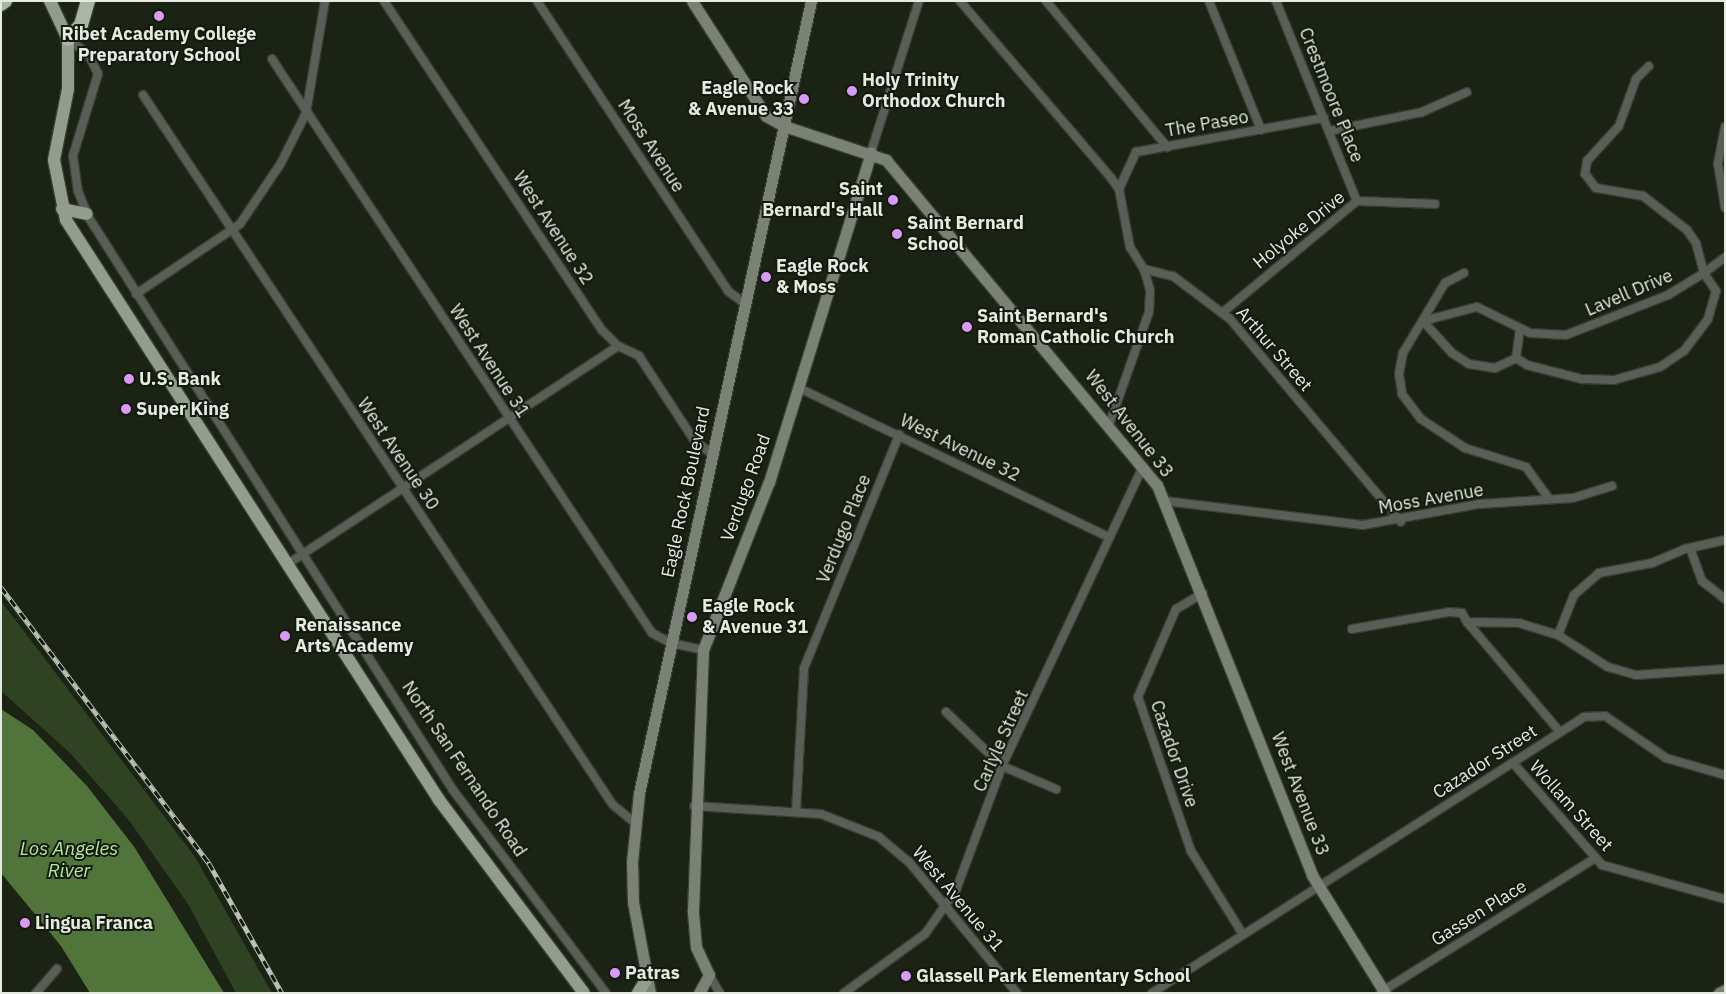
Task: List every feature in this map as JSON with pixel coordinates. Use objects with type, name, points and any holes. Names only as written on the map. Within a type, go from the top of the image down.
[{"type":"highway","points":[[1,4],[5,1]]},
{"type":"highway","points":[[68,39],[81,25],[88,1]]},
{"type":"main road","name":"North San Fernando Road","points":[[50,1],[68,39],[68,89],[54,160],[62,209],[286,565],[439,800],[584,993]]},
{"type":"main road","points":[[62,209],[87,214]]},
{"type":"main road","points":[[638,993],[646,980]]},
{"type":"street","points":[[136,294],[233,230],[281,163],[306,113],[326,1]]},
{"type":"street","name":"West Avenue 32","points":[[384,1],[602,330],[618,346],[639,356],[694,440],[712,454]]},
{"type":"street","name":"Moss Avenue","points":[[537,1],[728,291],[744,303]]},
{"type":"street","name":"West Avenue 33","points":[[692,1],[766,116],[784,126],[871,152],[886,160],[1143,467],[1165,501],[1318,886],[1383,992]]},
{"type":"street","name":"Eagle Rock Boulevard","points":[[650,993],[646,980],[633,902],[635,824],[671,644],[811,1]]},
{"type":"street","name":"Verdugo Road","points":[[709,975],[694,934],[694,806],[703,650],[770,482],[918,1]]},
{"type":"street","points":[[960,1],[1119,189],[1123,227],[1144,269],[1150,290],[1149,312],[1109,425]]},
{"type":"street","points":[[1046,1],[1167,147]]},
{"type":"street","points":[[1209,1],[1261,130]]},
{"type":"street","name":"Crestmoore Place","points":[[1276,1],[1357,201]]},
{"type":"street","name":"North San Fernando Road","points":[[68,39],[88,54],[98,74],[73,156],[78,191],[87,214],[302,556],[453,790],[606,993]]},
{"type":"street","name":"West Avenue 31","points":[[272,59],[508,419],[652,634],[671,644],[703,650]]},
{"type":"street","points":[[1516,358],[1527,366],[1582,379],[1614,380],[1660,367],[1684,351],[1708,319],[1716,291],[1704,273],[1696,244],[1687,230],[1643,196],[1596,188],[1585,174],[1587,161],[1620,126],[1636,79],[1649,66]]},
{"type":"street","points":[[1329,131],[1422,112],[1467,92]]},
{"type":"street","name":"West Avenue 30","points":[[143,95],[613,805],[635,824]]},
{"type":"street","name":"The Paseo","points":[[1119,189],[1136,152],[1324,118]]},
{"type":"street","points":[[1725,127],[1718,164],[1725,207]]},
{"type":"street","name":"Holyoke Drive","points":[[1222,313],[1357,201],[1435,204]]},
{"type":"street","name":"Lavell Drive","points":[[1423,321],[1477,307],[1520,329],[1552,336],[1577,331],[1668,295],[1704,273],[1725,257]]},
{"type":"street","name":"Arthur Street","points":[[1144,269],[1173,276],[1222,313],[1401,522]]},
{"type":"street","points":[[1464,273],[1445,283],[1400,364],[1400,384],[1407,404],[1421,419],[1466,448],[1526,467],[1549,499]]},
{"type":"street","points":[[1423,321],[1452,353],[1469,364],[1495,368],[1516,358]]},
{"type":"street","points":[[1516,358],[1520,329]]},
{"type":"street","points":[[286,565],[403,490],[618,346]]},
{"type":"street","name":"West Avenue 32","points":[[799,388],[1107,536]]},
{"type":"street","name":"Verdugo Place","points":[[796,812],[804,668],[899,435]]},
{"type":"street","name":"Carlyle Street","points":[[844,993],[906,952],[946,908],[1002,766],[1107,536],[1143,467]]},
{"type":"street","name":"Moss Avenue","points":[[1165,501],[1363,526],[1401,522],[1480,504],[1573,498],[1612,486]]},
{"type":"street","points":[[1558,635],[1574,595],[1589,579],[1607,570],[1652,563],[1690,548],[1725,540]]},
{"type":"street","points":[[1690,548],[1702,581],[1725,599]]},
{"type":"street","name":"Cazador Drive","points":[[1203,593],[1176,609],[1138,697],[1191,851],[1242,933]]},
{"type":"street","points":[[1352,629],[1449,612],[1462,613],[1467,622],[1519,623],[1558,635],[1608,667],[1636,675],[1725,669]]},
{"type":"street","name":"Cazador Street","points":[[1152,993],[1242,933],[1560,732],[1467,622]]},
{"type":"street","points":[[946,712],[1002,766],[1056,789]]},
{"type":"street","points":[[1560,732],[1584,717],[1605,716],[1666,758],[1725,775]]},
{"type":"street","name":"Wollam Street","points":[[1513,763],[1594,859],[1725,898]]},
{"type":"street","name":"West Avenue 31","points":[[694,806],[796,812],[839,818],[879,837],[909,862],[1017,993]]},
{"type":"street","name":"Gassen Place","points":[[1383,992],[1594,859]]},
{"type":"street","points":[[36,993],[57,969]]},
{"type":"street","points":[[699,993],[709,975],[720,993]]},
{"type":"street","points":[[1719,993],[1725,990]]},
{"type":"shaded area","points":[[1,601],[195,857],[272,993],[236,993],[188,904],[128,819],[70,753],[1,691]]},
{"type":"water","name":"Los Angeles River","points":[[1,709],[33,730],[87,786],[135,848],[224,993],[90,993],[61,946],[1,873]]},
{"type":"railway","points":[[1,587],[209,863],[282,993]]},
{"type":"place","name":"Ribet Academy College Preparatory School","points":[[159,16]]},
{"type":"place","name":"Holy Trinity Orthodox Church","points":[[852,91]]},
{"type":"place","name":"Eagle Rock & Avenue 33","points":[[804,99]]},
{"type":"place","name":"Saint Bernard's Hall","points":[[893,200]]},
{"type":"place","name":"Saint Bernard School","points":[[897,234]]},
{"type":"place","name":"Eagle Rock & Moss","points":[[766,277]]},
{"type":"place","name":"Saint Bernard's Roman Catholic Church","points":[[967,327]]},
{"type":"place","name":"U.S. Bank","points":[[129,379]]},
{"type":"place","name":"Super King","points":[[126,409]]},
{"type":"place","name":"Eagle Rock & Avenue 31","points":[[692,617]]},
{"type":"place","name":"Renaissance Arts Academy","points":[[285,636]]},
{"type":"place","name":"Lingua Franca","points":[[25,923]]},
{"type":"place","name":"Patras","points":[[615,973]]},
{"type":"place","name":"Glassell Park Elementary School","points":[[906,976]]}]
